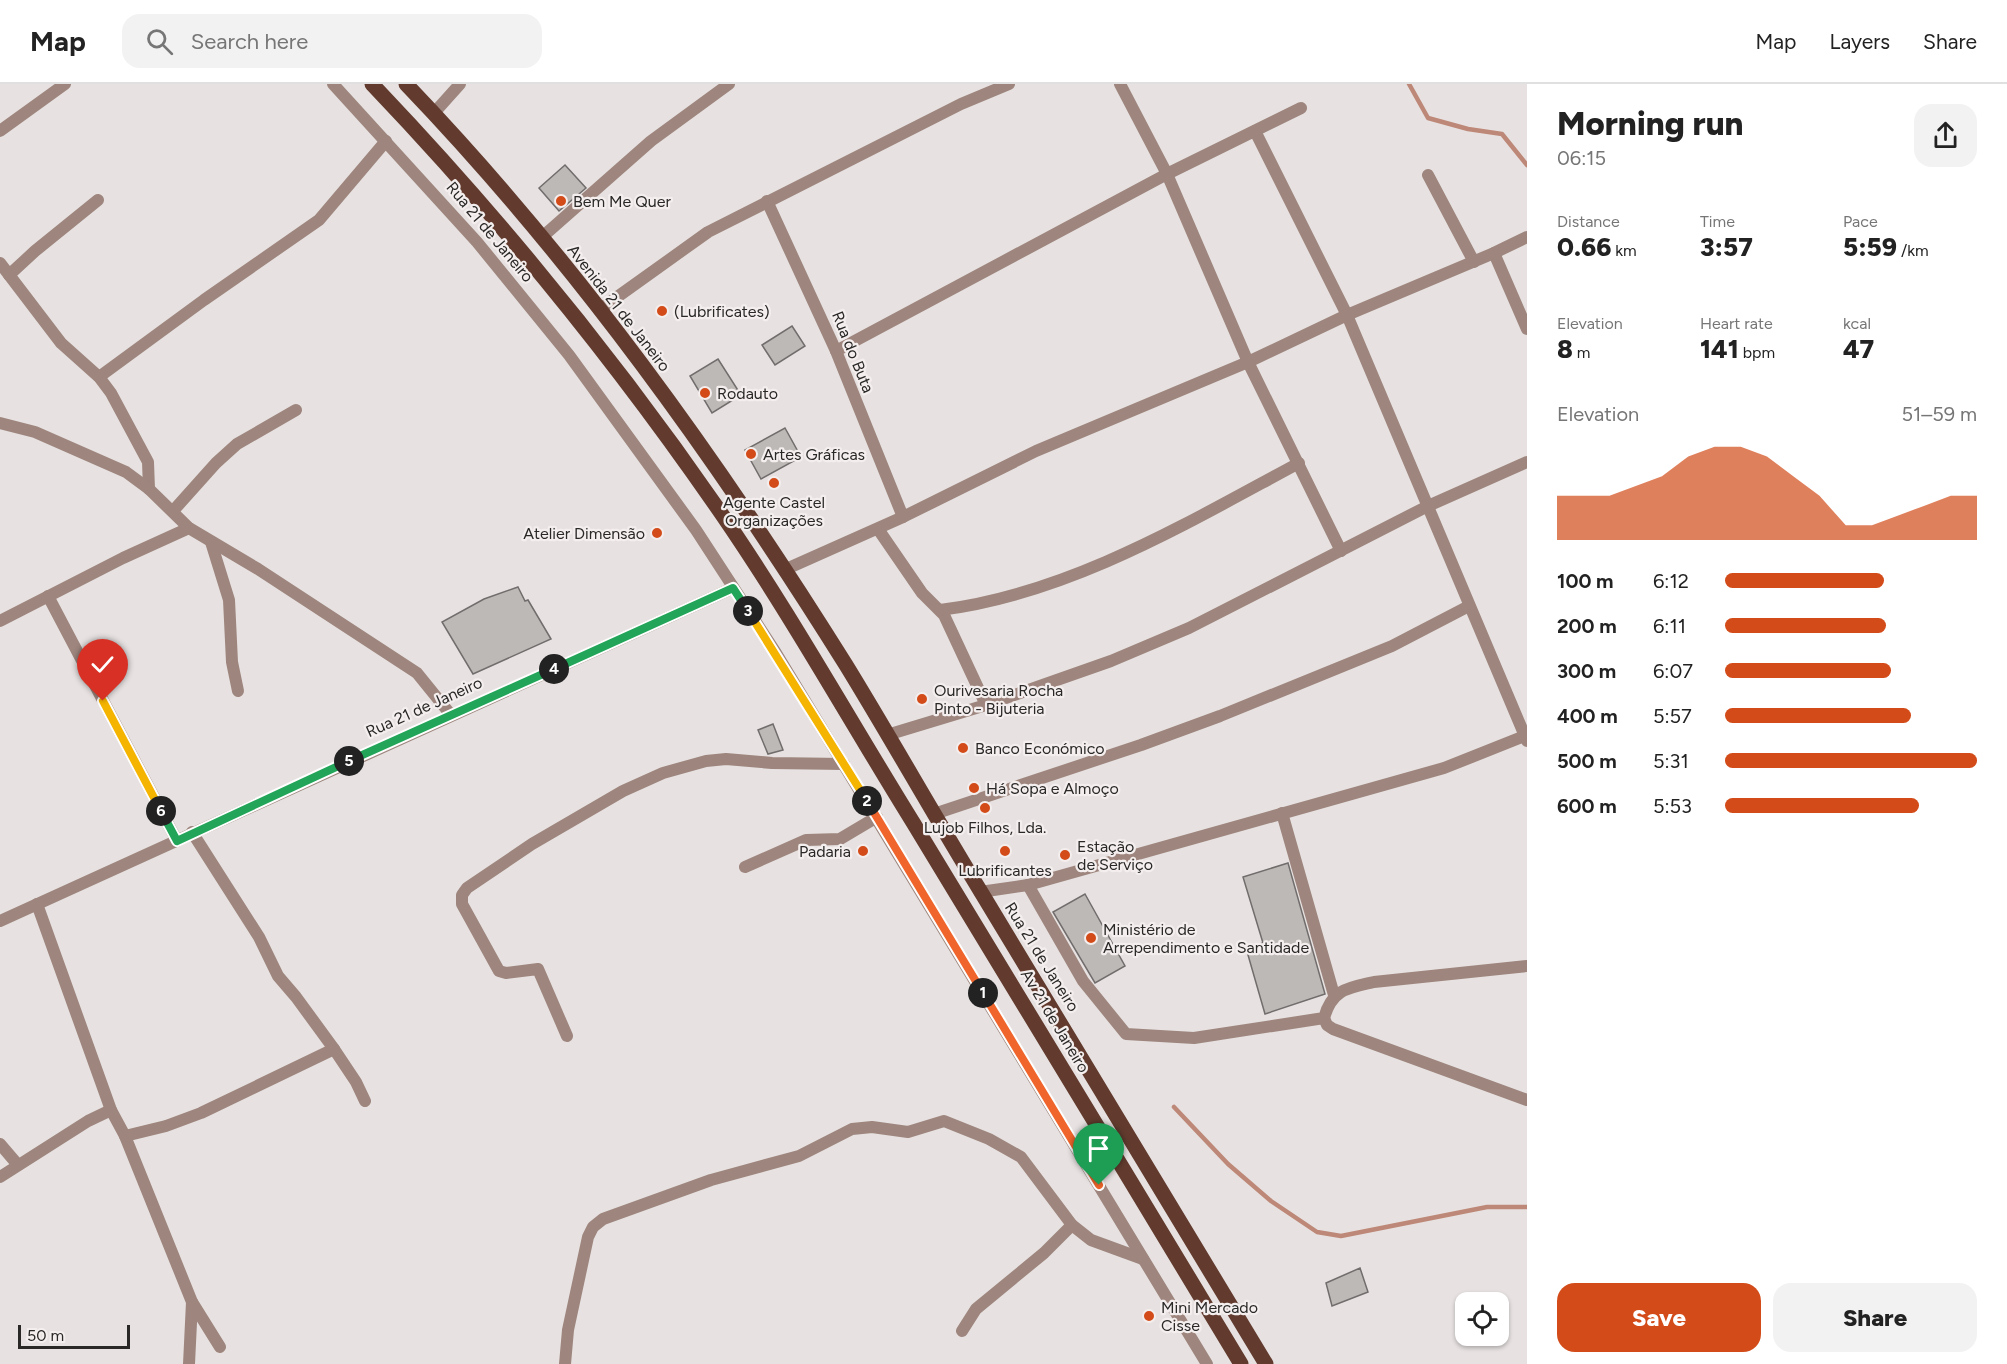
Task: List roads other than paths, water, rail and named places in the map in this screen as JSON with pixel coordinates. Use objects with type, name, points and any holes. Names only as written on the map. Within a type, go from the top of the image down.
[{"type":"main road","name":"Av 21 de Janeiro","points":[[372,84],[460,179],[607,357],[748,553],[1241,1364]]},
{"type":"main road","name":"Avenida 21 de Janeiro","points":[[406,84],[434,113],[541,238],[598,310],[695,439],[784,570]]},
{"type":"main road","name":"Rua 21 de Janeiro","points":[[784,570],[844,663],[1266,1364]]},
{"type":"street","points":[[0,131],[65,84]]},
{"type":"street","name":"Rua 21 de Janeiro","points":[[333,84],[477,242],[568,355],[653,469],[733,588],[844,764],[1207,1364]]},
{"type":"street","points":[[434,113],[460,84]]},
{"type":"street","points":[[541,238],[651,141],[729,84]]},
{"type":"street","points":[[598,310],[708,232],[961,104],[1009,84]]},
{"type":"street","points":[[1120,84],[1167,174],[1248,362],[1341,551]]},
{"type":"street","points":[[836,351],[1167,174],[1300,108]]},
{"type":"street","points":[[980,892],[1028,885],[1444,768],[1526,737],[1347,315],[1255,131]]},
{"type":"street","points":[[99,377],[319,220],[386,141]]},
{"type":"street","points":[[1428,175],[1474,262]]},
{"type":"street","points":[[9,275],[98,200]]},
{"type":"street","name":"Rua do Buta","points":[[767,201],[836,351],[903,517]]},
{"type":"street","points":[[784,570],[903,517],[1036,451],[1248,362],[1347,315],[1494,254],[1527,237]]},
{"type":"street","points":[[1494,254],[1527,329]]},
{"type":"street","points":[[0,263],[61,344],[99,377],[124,415],[144,454],[149,467],[149,489]]},
{"type":"street","points":[[172,511],[216,463],[237,444],[296,410]]},
{"type":"street","points":[[0,423],[35,432],[117,467],[149,489],[189,528],[258,569],[417,672],[451,715]]},
{"type":"street","points":[[887,735],[986,705],[1111,661],[1189,628],[1428,506],[1527,462]]},
{"type":"street","points":[[940,610],[1001,598],[1088,569],[1155,538],[1299,463]]},
{"type":"street","points":[[0,621],[123,558],[189,528]]},
{"type":"street","points":[[878,528],[922,592],[940,610],[986,705]]},
{"type":"street","points":[[211,542],[229,600],[232,662],[238,691]]},
{"type":"street","name":"Rua 21 de Janeiro","points":[[0,921],[733,588]]},
{"type":"street","points":[[48,597],[177,841]]},
{"type":"street","points":[[934,814],[1141,745],[1220,716],[1392,646],[1470,606]]},
{"type":"street","points":[[567,1036],[538,969],[506,974],[499,972],[462,904],[462,895],[468,888],[532,844],[623,790],[663,773],[706,761],[726,759],[772,763],[844,764]]},
{"type":"street","points":[[1282,813],[1334,995]]},
{"type":"street","points":[[745,867],[806,840],[840,839],[876,818]]},
{"type":"street","points":[[192,832],[259,937],[278,976],[334,1049],[365,1101]]},
{"type":"street","points":[[1028,885],[1083,981],[1126,1034],[1194,1038],[1324,1018]]},
{"type":"street","points":[[37,904],[111,1110],[125,1136],[192,1302],[220,1347]]},
{"type":"street","points":[[1527,966],[1374,982],[1350,988],[1334,995],[1327,1006],[1324,1018],[1327,1025],[1333,1029],[1527,1100]]},
{"type":"street","points":[[125,1136],[166,1126],[201,1113],[334,1049]]},
{"type":"street","points":[[0,1177],[88,1121],[111,1110]]},
{"type":"street","points":[[565,1364],[568,1330],[588,1237],[593,1227],[603,1219],[711,1180],[799,1156],[852,1129],[872,1126],[908,1132],[944,1121],[989,1139],[1021,1157],[1072,1225],[1099,1245],[1143,1259]]},
{"type":"street","points":[[0,1144],[18,1165]]},
{"type":"street","points":[[962,1331],[976,1309],[1044,1252],[1072,1225]]},
{"type":"street","points":[[189,1364],[192,1302]]},
{"type":"waterway","points":[[1409,84],[1428,118],[1468,129],[1502,134],[1527,165]]},
{"type":"waterway","points":[[1174,1107],[1228,1164],[1271,1201],[1317,1232],[1341,1236],[1487,1207],[1527,1207]]},
{"type":"place","name":"Bem Me Quer","points":[[561,201]]},
{"type":"place","name":"(Lubrificates)","points":[[662,311]]},
{"type":"place","name":"Rodauto","points":[[705,393]]},
{"type":"place","name":"Artes Gráficas","points":[[751,454]]},
{"type":"place","name":"Agente Castel Organizações","points":[[774,483]]},
{"type":"place","name":"Atelier Dimensão","points":[[657,533]]},
{"type":"place","name":"Ourivesaria Rocha Pinto - Bijuteria","points":[[922,699]]},
{"type":"place","name":"Banco Económico","points":[[963,748]]},
{"type":"place","name":"Há Sopa e Almoço","points":[[974,788]]},
{"type":"place","name":"Lujob Filhos, Lda.","points":[[985,808]]},
{"type":"place","name":"Padaria","points":[[863,851]]},
{"type":"place","name":"Lubrificantes","points":[[1005,851]]},
{"type":"place","name":"Estação de Serviço","points":[[1065,855]]},
{"type":"place","name":"Ministério de Arrependimento e Santidade","points":[[1091,938]]},
{"type":"place","name":"Mini Mercado Cisse","points":[[1149,1316]]}]
